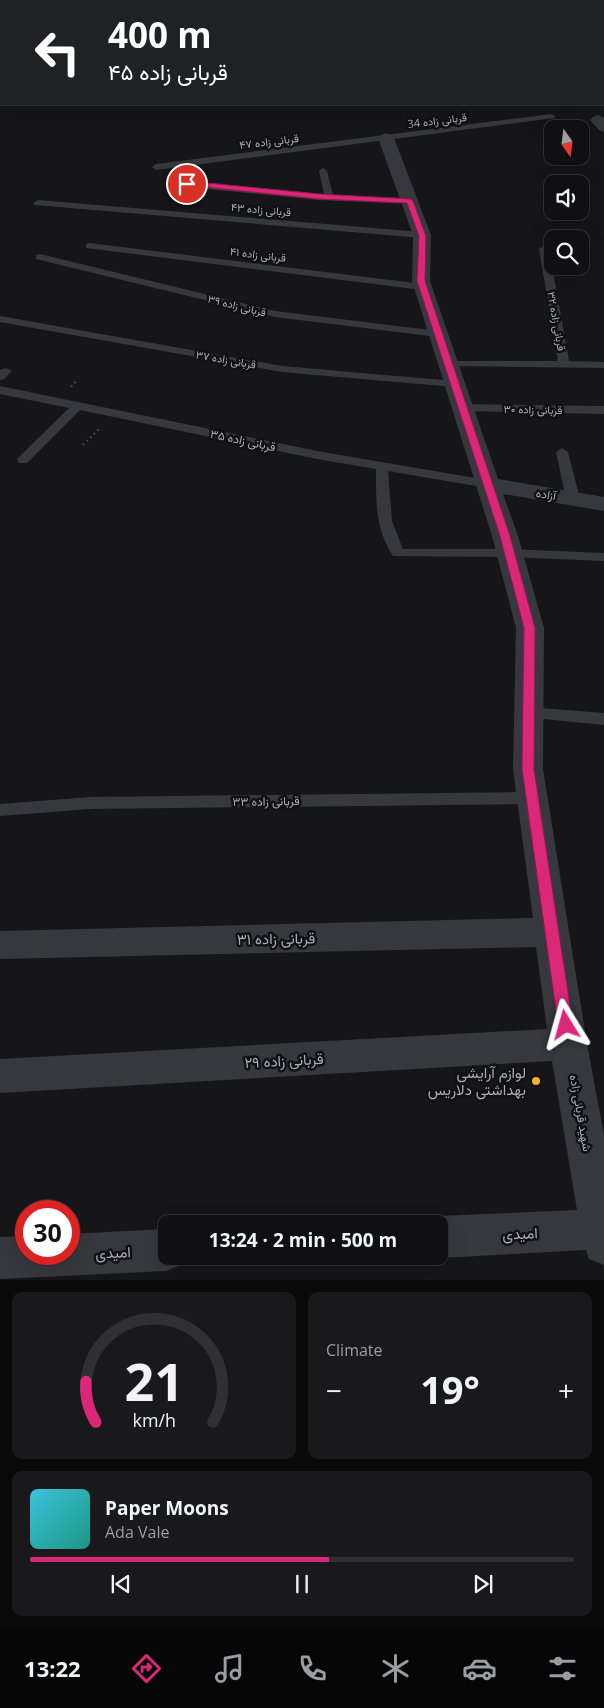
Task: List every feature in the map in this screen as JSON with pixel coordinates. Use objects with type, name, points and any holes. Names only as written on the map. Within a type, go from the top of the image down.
[{"type":"street","name":"شهید قربانی زاده","points":[[386,138],[422,236],[421,281],[510,553],[530,628],[528,769],[568,1044],[603,1237]]},
{"type":"street","name":"آزاده","points":[[488,484],[604,504]]},
{"type":"street","name":"قربانی زاده ۳۱","points":[[0,945],[552,932]]},
{"type":"street","name":"قربانی زاده ۲۹","points":[[0,1076],[568,1044]]},
{"type":"street","name":"امیدی","points":[[448,1237],[603,1237]]},
{"type":"street","name":"امیدی","points":[[0,1258],[158,1250]]},
{"type":"lane","name":"قربانی زاده 34","points":[[386,138],[551,116]]},
{"type":"lane","name":"قربانی زاده ۴۷","points":[[156,167],[386,138]]},
{"type":"lane","points":[[323,171],[329,197]]},
{"type":"lane","points":[[187,184],[329,197],[410,201]]},
{"type":"lane","name":"قربانی زاده ۴۳","points":[[38,203],[422,236]]},
{"type":"lane","name":"قربانی زاده ۴۱","points":[[89,246],[423,287]]},
{"type":"lane","name":"قربانی زاده ۳۹","points":[[40,257],[275,314],[438,334]]},
{"type":"lane","name":"قربانی زاده ۳۲","points":[[549,275],[564,364]]},
{"type":"lane","name":"قربانی زاده ۳۷","points":[[0,319],[282,369],[454,384]]},
{"type":"lane","name":"قربانی زاده ۳۲","points":[[448,364],[604,365]]},
{"type":"lane","name":"قربانی زاده ۳۵","points":[[0,390],[307,453],[488,484]]},
{"type":"lane","points":[[0,404],[13,393]]},
{"type":"lane","points":[[23,460],[77,406]]},
{"type":"lane","name":"قربانی زاده ۳۰","points":[[462,408],[604,410]]},
{"type":"lane","points":[[562,452],[572,499]]},
{"type":"lane","points":[[382,466],[384,526],[389,540],[398,553],[510,553],[604,557]]},
{"type":"lane","points":[[529,713],[604,719]]},
{"type":"lane","name":"قربانی زاده ۳۳","points":[[0,810],[90,803],[532,798]]},
{"type":"place","name":"لوازم آرایشی بهداشتی دلاریس","points":[[536,1081]]},
{"type":"route","points":[[187,184],[340,198],[410,201],[422,236],[421,281],[505,536],[530,628],[528,769],[566,1025]]}]
